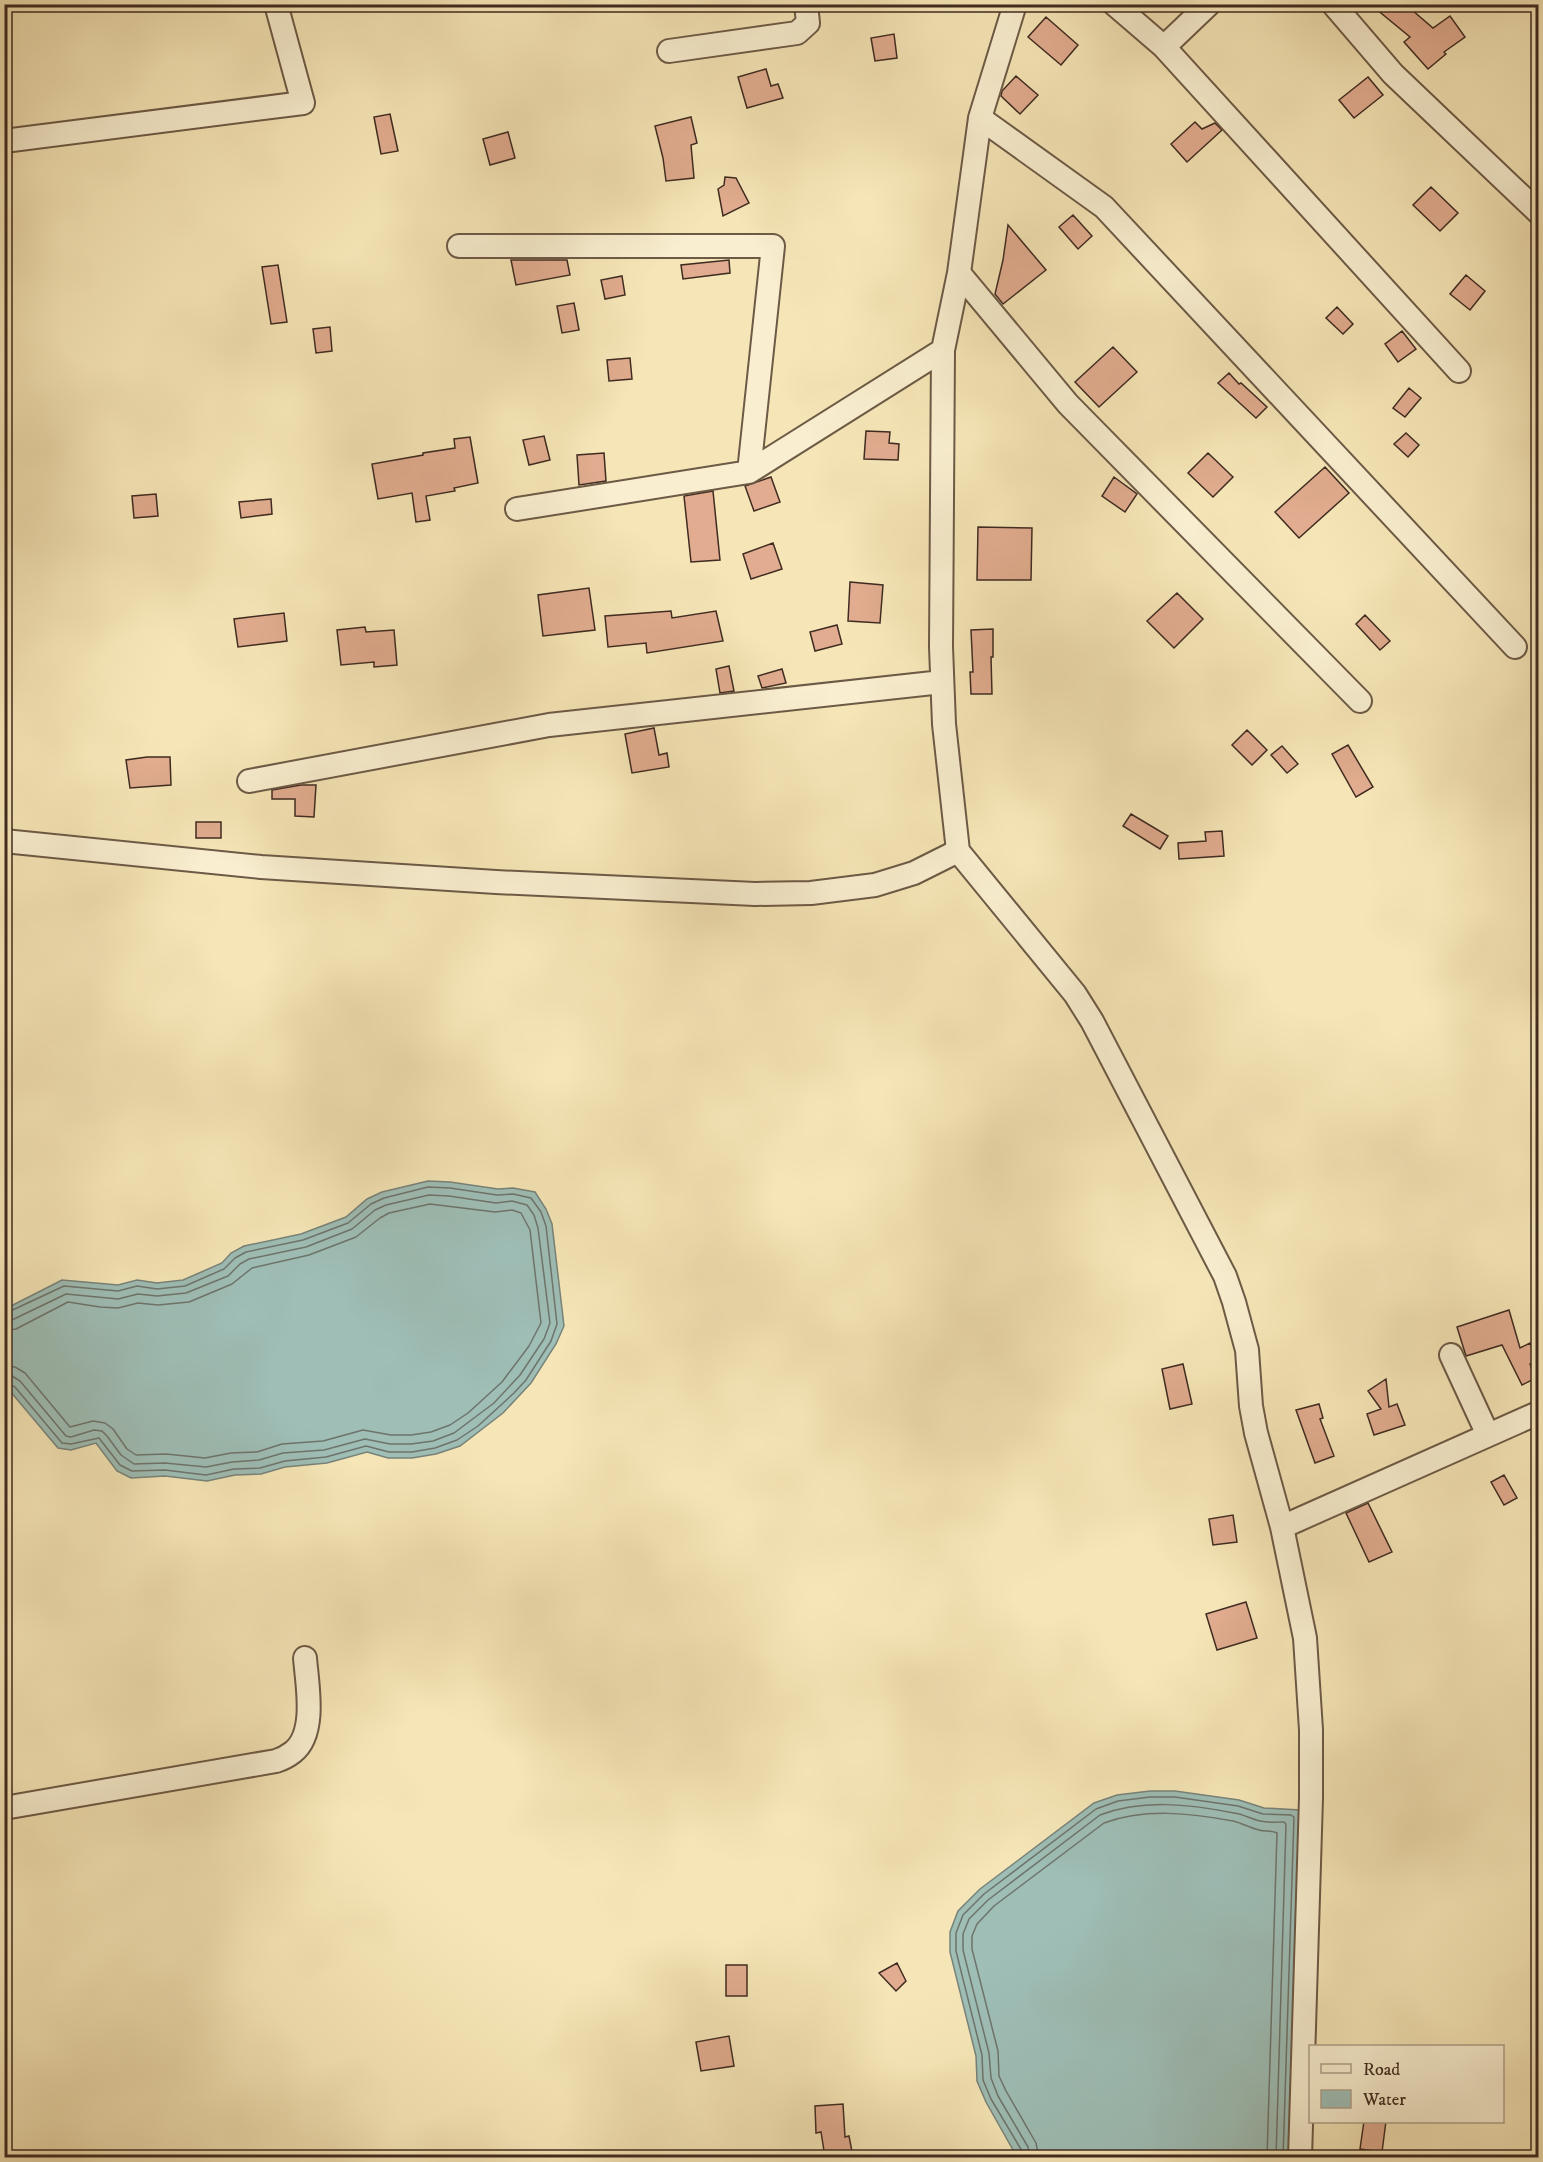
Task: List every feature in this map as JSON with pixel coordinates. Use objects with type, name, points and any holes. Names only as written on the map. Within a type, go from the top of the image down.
[{"type":"street","points":[[4,141],[303,103],[276,4]]},
{"type":"street","points":[[669,51],[797,33],[808,23],[806,4]]},
{"type":"street","points":[[1015,4],[980,118],[959,273],[943,350],[942,682],[944,724],[958,851],[1081,1003],[1092,1021],[1226,1276],[1247,1350],[1251,1406],[1256,1433],[1281,1527],[1305,1638],[1311,1730],[1311,1798],[1300,2157]]},
{"type":"street","points":[[1114,4],[1164,47],[1459,371]]},
{"type":"street","points":[[1164,47],[1209,4]]},
{"type":"street","points":[[1333,4],[1393,74],[1539,212]]},
{"type":"street","points":[[980,118],[1104,207],[1515,648]]},
{"type":"street","points":[[459,246],[773,246],[749,472]]},
{"type":"street","points":[[959,273],[1068,404],[1360,701]]},
{"type":"street","points":[[517,509],[749,472],[943,350]]},
{"type":"street","points":[[249,781],[549,724],[942,682]]},
{"type":"street","points":[[4,841],[261,867],[496,882],[755,894],[811,893],[875,885],[914,873],[958,851]]},
{"type":"street","points":[[1451,1354],[1488,1436]]},
{"type":"street","points":[[1281,1527],[1539,1413]]},
{"type":"street","points":[[4,1808],[276,1761],[294,1752],[304,1735],[309,1700],[304,1658]]},
{"type":"water","points":[[428,1181],[535,1192],[552,1224],[564,1326],[556,1344],[531,1383],[503,1413],[460,1446],[436,1454],[412,1458],[388,1458],[367,1452],[327,1463],[285,1467],[261,1474],[235,1475],[207,1481],[165,1476],[131,1478],[117,1471],[96,1443],[71,1450],[58,1448],[5,1387],[5,1309],[62,1280],[118,1285],[137,1280],[157,1283],[183,1280],[222,1263],[231,1253],[244,1246],[301,1234],[346,1217],[367,1199],[382,1192]]},
{"type":"water","points":[[1175,1791],[1239,1800],[1264,1808],[1300,1810],[1289,2157],[1017,2157],[986,2102],[977,2081],[976,2056],[950,1952],[950,1932],[958,1911],[980,1889],[1094,1803],[1117,1795]]},
{"type":"building","points":[[1370,4],[1405,4],[1433,28],[1450,16],[1465,37],[1444,52],[1446,54],[1428,69],[1404,42],[1410,37]]},
{"type":"building","points":[[1046,17],[1078,45],[1061,65],[1028,37]]},
{"type":"building","points":[[894,34],[897,58],[875,61],[871,38]]},
{"type":"building","points":[[766,69],[771,86],[778,84],[783,98],[747,108],[738,77]]},
{"type":"building","points":[[1016,76],[1038,95],[1020,114],[1001,96],[1002,91]]},
{"type":"building","points":[[1368,77],[1383,95],[1354,118],[1339,100]]},
{"type":"building","points":[[390,114],[398,151],[381,154],[374,117]]},
{"type":"building","points":[[691,117],[697,143],[691,145],[694,178],[666,181],[655,126]]},
{"type":"building","points":[[1195,122],[1202,129],[1215,123],[1222,130],[1187,162],[1171,144]]},
{"type":"building","points":[[508,132],[515,158],[490,165],[483,139]]},
{"type":"building","points":[[725,177],[736,178],[749,203],[723,216],[718,189],[724,185]]},
{"type":"building","points":[[1431,187],[1458,213],[1440,231],[1413,205]]},
{"type":"building","points":[[1073,215],[1092,236],[1078,249],[1059,227]]},
{"type":"building","points":[[1008,225],[1046,270],[1003,304],[995,294]]},
{"type":"building","points":[[511,260],[567,260],[570,275],[516,285]]},
{"type":"building","points":[[729,260],[730,273],[683,279],[681,265]]},
{"type":"building","points":[[278,265],[287,322],[271,324],[262,267]]},
{"type":"building","points":[[1466,275],[1485,291],[1470,310],[1450,294]]},
{"type":"building","points":[[622,276],[625,295],[605,299],[601,280]]},
{"type":"building","points":[[574,303],[579,330],[562,333],[557,306]]},
{"type":"building","points":[[1337,307],[1353,324],[1343,334],[1326,318]]},
{"type":"building","points":[[330,327],[332,351],[316,353],[313,329]]},
{"type":"building","points":[[1402,331],[1416,349],[1398,362],[1385,344]]},
{"type":"building","points":[[1113,347],[1137,372],[1099,407],[1075,382]]},
{"type":"building","points":[[630,358],[632,379],[609,381],[607,360]]},
{"type":"building","points":[[1229,373],[1267,407],[1256,418],[1218,383]]},
{"type":"building","points":[[1409,388],[1421,398],[1405,417],[1393,408]]},
{"type":"building","points":[[866,431],[890,432],[889,443],[899,444],[898,460],[864,459]]},
{"type":"building","points":[[1406,433],[1419,445],[1408,457],[1394,444]]},
{"type":"building","points":[[544,436],[550,460],[529,465],[523,440]]},
{"type":"building","points":[[470,437],[478,483],[454,488],[455,491],[426,496],[430,520],[416,522],[412,493],[378,499],[372,464],[455,448],[454,439]]},
{"type":"building","points":[[604,453],[606,481],[579,485],[577,455]]},
{"type":"building","points":[[1208,453],[1233,477],[1213,497],[1188,473]]},
{"type":"building","points":[[1325,467],[1349,493],[1299,538],[1275,512]]},
{"type":"building","points":[[771,477],[780,502],[754,511],[745,486]]},
{"type":"building","points":[[1114,477],[1137,494],[1125,512],[1102,496]]},
{"type":"building","points":[[713,491],[720,560],[691,562],[684,496]]},
{"type":"building","points":[[156,494],[158,516],[134,518],[132,496]]},
{"type":"building","points":[[271,499],[272,514],[241,518],[239,502]]},
{"type":"building","points":[[978,527],[1032,528],[1031,580],[977,580]]},
{"type":"building","points":[[773,543],[782,569],[751,579],[743,554]]},
{"type":"building","points":[[850,582],[883,585],[880,623],[848,621]]},
{"type":"building","points":[[589,588],[595,630],[543,636],[538,595]]},
{"type":"building","points":[[1177,593],[1203,619],[1174,648],[1147,621]]},
{"type":"building","points":[[671,611],[672,618],[716,611],[723,641],[647,653],[646,643],[608,647],[605,616]]},
{"type":"building","points":[[284,613],[287,641],[238,647],[234,619]]},
{"type":"building","points":[[1365,615],[1390,641],[1380,650],[1356,624]]},
{"type":"building","points":[[837,625],[842,644],[815,651],[810,632]]},
{"type":"building","points":[[365,627],[366,632],[394,630],[397,665],[374,667],[374,662],[341,665],[337,630]]},
{"type":"building","points":[[993,629],[992,694],[971,694],[970,672],[973,672],[971,630]]},
{"type":"building","points":[[729,666],[734,691],[720,693],[716,669]]},
{"type":"building","points":[[782,669],[786,683],[762,688],[758,676]]},
{"type":"building","points":[[654,728],[659,755],[667,753],[669,767],[632,773],[625,734]]},
{"type":"building","points":[[1247,730],[1267,750],[1252,765],[1232,745]]},
{"type":"building","points":[[1348,745],[1373,787],[1356,797],[1332,754]]},
{"type":"building","points":[[1282,746],[1298,764],[1287,773],[1271,755]]},
{"type":"building","points":[[170,757],[171,785],[130,788],[126,760]]},
{"type":"building","points":[[316,785],[314,817],[295,816],[295,799],[272,799],[272,790]]},
{"type":"building","points":[[1131,814],[1168,836],[1160,849],[1123,826]]},
{"type":"building","points":[[196,822],[221,822],[221,838],[196,838]]},
{"type":"building","points":[[1222,831],[1224,856],[1179,859],[1178,843],[1206,841],[1205,832]]},
{"type":"building","points":[[1509,1310],[1520,1348],[1530,1343],[1538,1360],[1530,1364],[1536,1378],[1522,1385],[1502,1345],[1466,1356],[1457,1327]]},
{"type":"building","points":[[1183,1364],[1192,1404],[1170,1409],[1162,1369]]},
{"type":"building","points":[[1386,1379],[1389,1407],[1397,1404],[1405,1425],[1374,1435],[1367,1414],[1381,1409],[1368,1391]]},
{"type":"building","points":[[1319,1404],[1323,1418],[1320,1419],[1334,1456],[1315,1463],[1296,1410]]},
{"type":"building","points":[[1504,1475],[1517,1498],[1504,1505],[1491,1482]]},
{"type":"building","points":[[1368,1503],[1392,1552],[1369,1562],[1346,1513]]},
{"type":"building","points":[[1233,1515],[1237,1542],[1213,1545],[1209,1519]]},
{"type":"building","points":[[1246,1602],[1257,1638],[1217,1650],[1206,1614]]},
{"type":"building","points":[[897,1963],[906,1981],[896,1991],[879,1973]]},
{"type":"building","points":[[726,1965],[747,1965],[747,1996],[726,1996]]},
{"type":"building","points":[[729,2036],[734,2066],[701,2071],[696,2042]]},
{"type":"building","points":[[843,2104],[845,2137],[849,2136],[853,2157],[825,2157],[821,2132],[816,2133],[815,2106]]},
{"type":"building","points":[[1364,2123],[1386,2123],[1382,2152],[1360,2149]]}]
